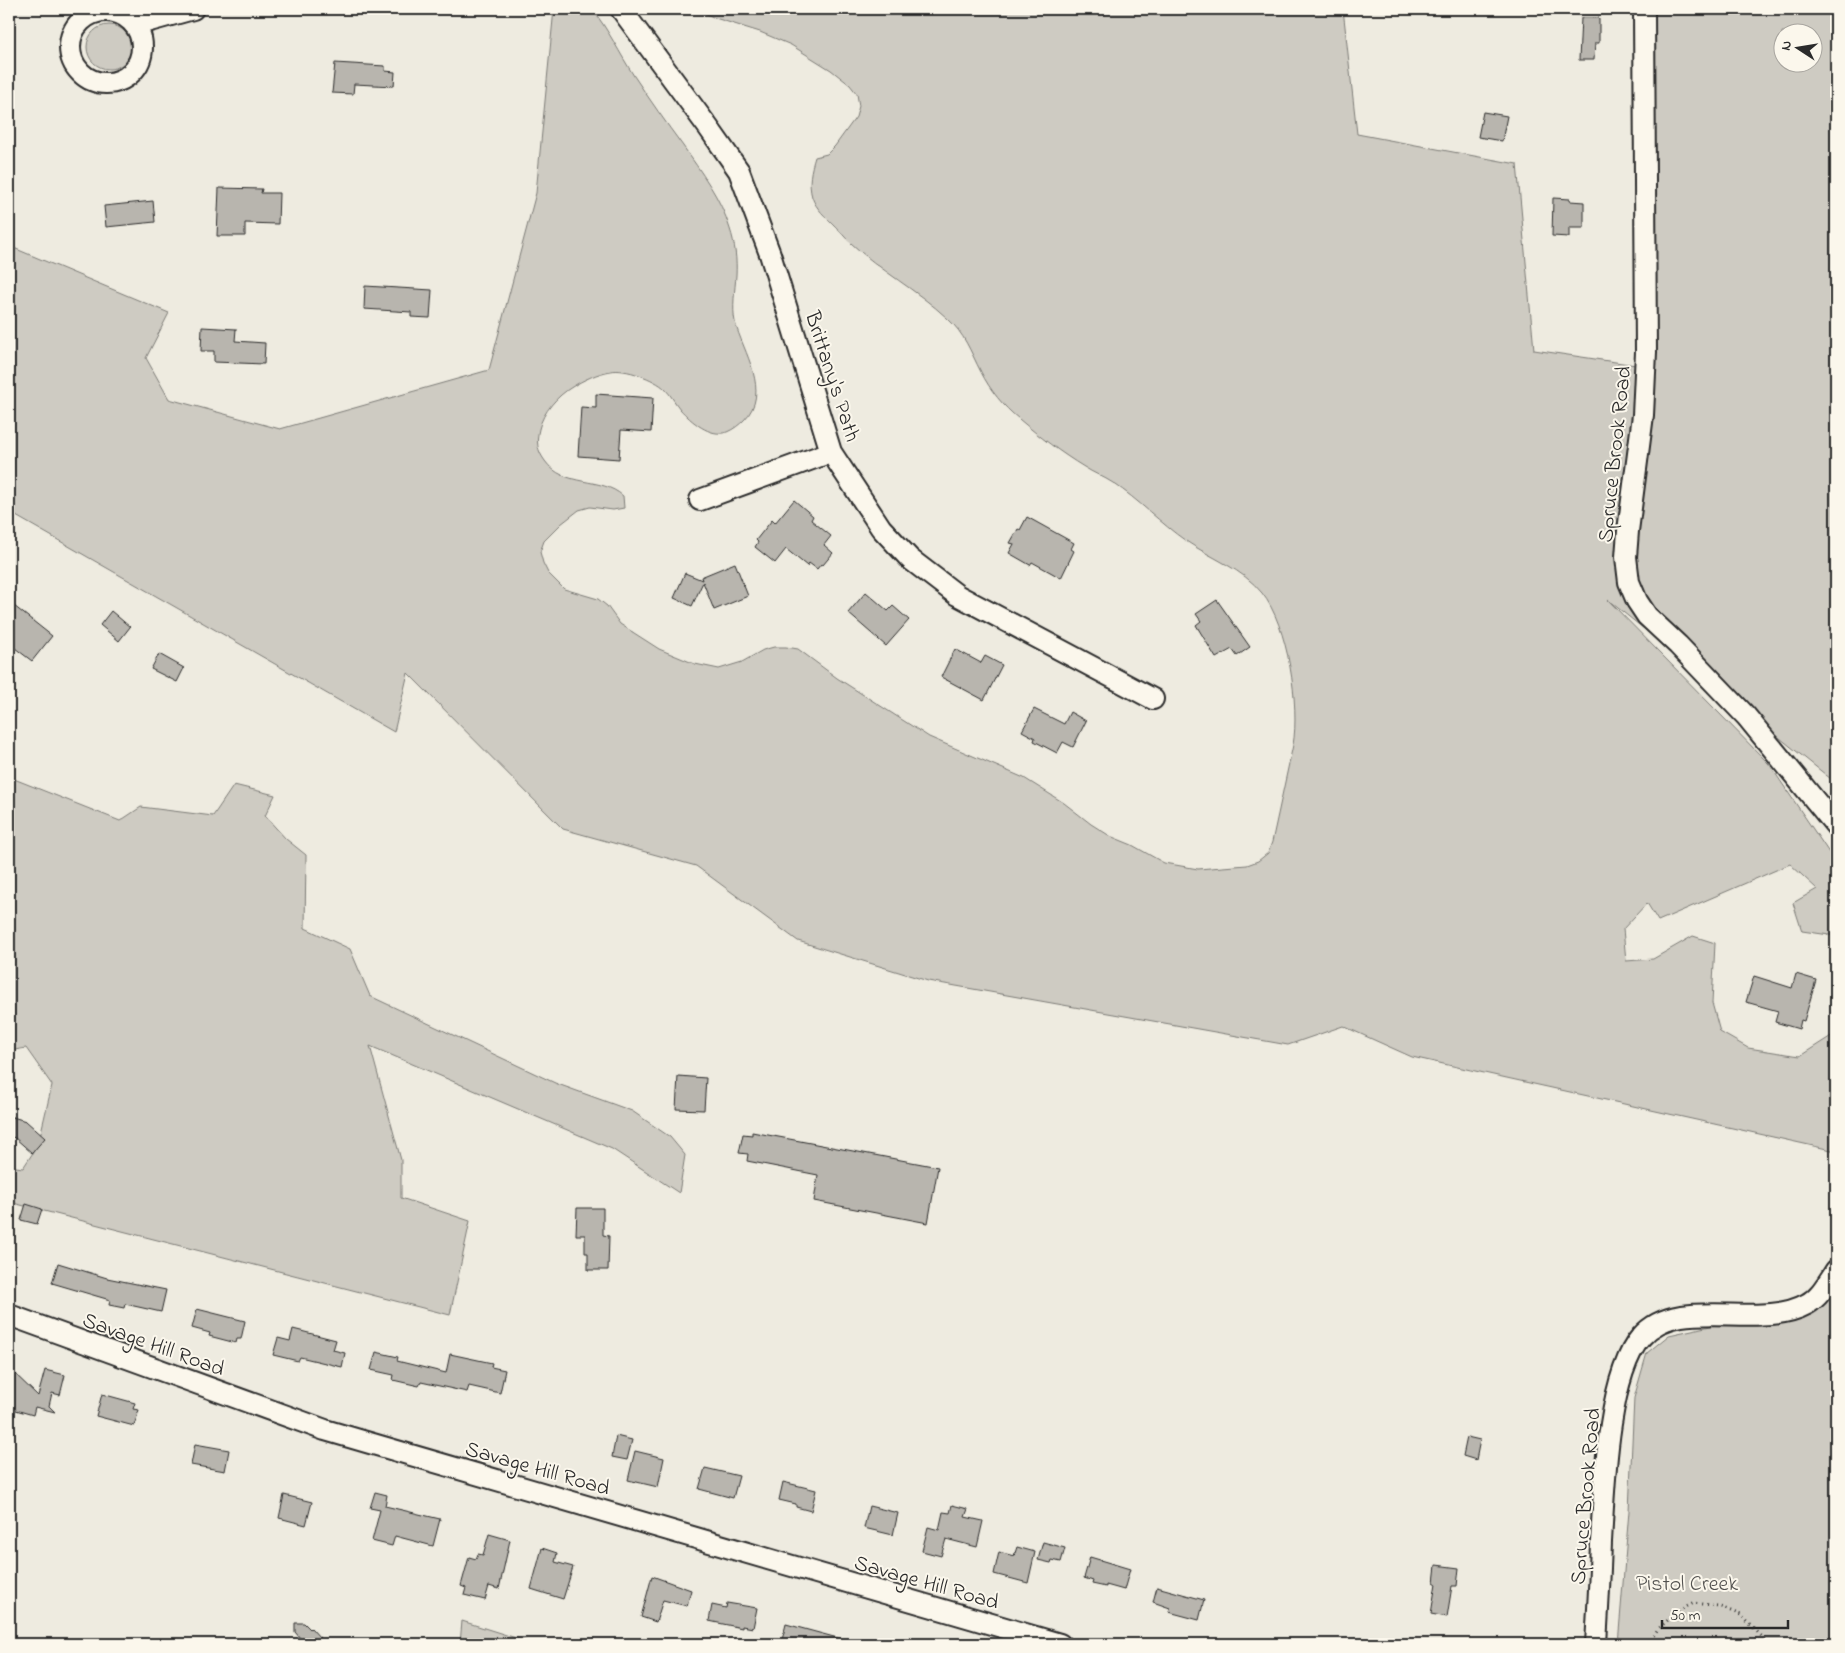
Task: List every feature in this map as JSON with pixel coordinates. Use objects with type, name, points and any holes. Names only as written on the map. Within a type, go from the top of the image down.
[{"type":"street","points":[[135,25],[193,9]]},
{"type":"street","name":"Brittany's Path","points":[[621,9],[739,171],[770,254],[831,452],[881,528],[910,560],[957,595],[1153,699]]},
{"type":"street","name":"Spruce Brook Road","points":[[1644,9],[1646,352],[1643,415],[1626,557],[1629,582],[1637,601],[1647,616],[1685,652],[1746,716],[1836,826]]},
{"type":"street","points":[[700,500],[831,452]]},
{"type":"street","name":"Spruce Brook Road","points":[[1596,1644],[1604,1492],[1609,1441],[1621,1378],[1631,1351],[1641,1337],[1653,1326],[1669,1318],[1684,1315],[1769,1315],[1789,1311],[1808,1304],[1823,1290],[1836,1270]]},
{"type":"street","name":"Savage Hill Road","points":[[9,1315],[325,1430],[1060,1644]]},
{"type":"path","points":[[1648,1644],[1664,1623],[1678,1611],[1694,1603],[1718,1606],[1741,1615],[1769,1644]]},
{"type":"green space","points":[[554,9],[592,9],[609,33],[634,76],[716,196],[726,218],[735,252],[735,322],[753,372],[756,397],[752,409],[744,420],[732,430],[714,433],[695,423],[680,409],[667,391],[660,385],[640,375],[624,371],[601,373],[581,382],[561,395],[547,411],[539,429],[538,446],[542,457],[553,469],[562,475],[614,490],[623,496],[624,508],[613,510],[590,507],[579,510],[561,524],[544,541],[540,552],[548,573],[564,589],[598,599],[607,606],[620,624],[659,649],[695,664],[719,669],[742,662],[763,650],[774,647],[798,649],[837,678],[929,737],[1024,778],[1064,803],[1110,836],[1132,845],[1164,863],[1198,869],[1247,865],[1258,861],[1268,853],[1272,842],[1295,729],[1293,688],[1285,645],[1279,625],[1262,593],[1246,577],[1186,541],[1123,490],[1067,456],[1013,414],[988,385],[967,343],[953,324],[923,298],[862,253],[819,209],[811,192],[812,167],[815,157],[827,154],[856,117],[859,106],[857,94],[850,85],[831,70],[791,45],[760,32],[715,18],[696,9],[1343,9],[1357,134],[1517,164],[1534,350],[1656,368],[1655,9],[1836,9],[1836,783],[1608,600],[1769,764],[1836,863],[1836,936],[1802,931],[1793,903],[1817,889],[1790,864],[1658,921],[1647,903],[1623,929],[1626,961],[1653,959],[1693,936],[1715,943],[1712,1003],[1720,1032],[1748,1048],[1800,1056],[1836,1033],[1836,1151],[1412,1057],[1343,1026],[1288,1045],[928,981],[798,941],[696,866],[563,829],[408,673],[394,732],[9,512],[9,246],[169,313],[146,358],[169,399],[280,429],[489,370],[536,193]]},
{"type":"green space","points":[[109,25],[121,29],[127,35],[131,47],[127,59],[121,65],[109,69],[97,65],[91,59],[87,47],[91,35],[97,29]]},
{"type":"green space","points":[[9,777],[120,821],[141,807],[213,816],[234,785],[275,795],[265,816],[286,839],[306,855],[305,928],[350,949],[370,996],[555,1083],[632,1111],[670,1137],[685,1155],[679,1193],[612,1149],[370,1046],[401,1160],[401,1198],[470,1221],[450,1315],[9,1202],[9,1166],[23,1168],[38,1145],[52,1085],[26,1048],[9,1051]]},
{"type":"green space","name":"Pistol Creek","points":[[1836,1288],[1836,1644],[1618,1644],[1629,1511],[1634,1398],[1647,1353],[1669,1335],[1715,1325],[1786,1321],[1817,1309]]},
{"type":"green space","points":[[462,1621],[535,1644],[460,1644]]},
{"type":"building","points":[[1581,18],[1599,18],[1599,43],[1595,43],[1594,60],[1579,60]]},
{"type":"building","points":[[335,63],[385,66],[385,71],[395,72],[394,86],[354,84],[353,94],[332,93]]},
{"type":"building","points":[[1483,112],[1507,116],[1502,141],[1478,137]]},
{"type":"building","points":[[219,188],[262,189],[261,193],[279,193],[278,224],[245,223],[245,236],[217,236]]},
{"type":"building","points":[[1553,198],[1584,202],[1584,228],[1569,228],[1569,237],[1552,236]]},
{"type":"building","points":[[153,201],[155,222],[106,227],[104,206]]},
{"type":"building","points":[[365,286],[432,290],[430,318],[411,317],[411,312],[364,309]]},
{"type":"building","points":[[202,327],[236,329],[235,341],[265,343],[264,364],[214,362],[214,351],[201,351]]},
{"type":"building","points":[[596,394],[653,398],[651,432],[621,430],[619,459],[578,456],[581,407],[596,408]]},
{"type":"building","points":[[794,500],[813,516],[811,520],[831,536],[824,545],[833,553],[817,569],[809,563],[807,566],[786,549],[775,563],[755,547],[758,542],[756,540],[772,520],[775,523]]},
{"type":"building","points":[[1027,517],[1074,543],[1071,549],[1074,551],[1061,578],[1032,562],[1030,565],[1009,553],[1014,544],[1010,543]]},
{"type":"building","points":[[735,563],[748,596],[714,610],[703,582],[692,606],[674,598],[685,573],[702,580],[701,577]]},
{"type":"building","points":[[866,592],[888,611],[893,606],[909,620],[886,646],[848,613]]},
{"type":"building","points":[[1217,600],[1250,647],[1237,656],[1232,649],[1216,658],[1196,625],[1201,621],[1196,614]]},
{"type":"building","points":[[9,602],[52,636],[32,661],[11,645],[14,642],[9,637]]},
{"type":"building","points":[[111,611],[130,627],[119,641],[100,625]]},
{"type":"building","points":[[955,649],[981,663],[985,656],[1002,665],[984,700],[941,677]]},
{"type":"building","points":[[159,654],[184,668],[177,682],[151,669]]},
{"type":"building","points":[[1034,709],[1064,724],[1070,712],[1086,721],[1073,747],[1063,742],[1057,753],[1034,741],[1035,738],[1022,731]]},
{"type":"building","points":[[1796,974],[1816,980],[1804,1021],[1801,1020],[1799,1029],[1775,1022],[1778,1011],[1746,1002],[1754,976],[1792,988]]},
{"type":"building","points":[[678,1076],[706,1078],[704,1110],[676,1109]]},
{"type":"building","points":[[9,1116],[26,1121],[45,1138],[32,1153],[15,1138],[9,1136]]},
{"type":"building","points":[[752,1132],[938,1167],[928,1223],[814,1201],[818,1175],[747,1161],[748,1154],[739,1153],[743,1134],[752,1135]]},
{"type":"building","points":[[26,1204],[42,1209],[37,1224],[21,1220]]},
{"type":"building","points":[[577,1208],[603,1208],[603,1235],[609,1236],[608,1270],[588,1270],[588,1253],[585,1253],[585,1235],[576,1235]]},
{"type":"building","points":[[58,1263],[107,1278],[166,1290],[161,1312],[125,1304],[124,1308],[109,1305],[110,1300],[52,1283]]},
{"type":"building","points":[[197,1309],[245,1321],[241,1339],[237,1339],[236,1343],[209,1336],[210,1333],[192,1328]]},
{"type":"building","points":[[293,1329],[336,1340],[333,1350],[345,1353],[342,1367],[300,1357],[298,1361],[273,1355],[278,1338],[290,1341]]},
{"type":"building","points":[[376,1352],[398,1357],[397,1361],[446,1373],[450,1354],[492,1363],[491,1367],[505,1370],[500,1393],[469,1386],[467,1392],[421,1382],[419,1386],[393,1380],[394,1375],[371,1370]]},
{"type":"building","points":[[9,1368],[38,1396],[45,1370],[65,1375],[60,1395],[52,1393],[49,1406],[55,1412],[35,1407],[33,1415],[9,1408]]},
{"type":"building","points":[[102,1394],[135,1403],[133,1409],[139,1410],[134,1426],[96,1416]]},
{"type":"building","points":[[616,1436],[632,1440],[627,1460],[612,1457]]},
{"type":"building","points":[[1467,1437],[1480,1440],[1476,1460],[1463,1456]]},
{"type":"building","points":[[195,1444],[229,1450],[225,1471],[191,1465]]},
{"type":"building","points":[[635,1451],[664,1458],[658,1487],[628,1480]]},
{"type":"building","points":[[705,1468],[739,1476],[733,1498],[699,1489]]},
{"type":"building","points":[[783,1482],[816,1490],[811,1511],[796,1507],[796,1504],[779,1500]]},
{"type":"building","points":[[375,1492],[387,1495],[385,1506],[440,1519],[433,1546],[395,1536],[392,1546],[372,1541],[380,1510],[370,1508]]},
{"type":"building","points":[[284,1495],[312,1502],[306,1525],[279,1518]]},
{"type":"building","points":[[952,1505],[968,1509],[965,1517],[983,1521],[977,1547],[946,1539],[941,1556],[922,1551],[928,1527],[939,1530],[943,1512],[950,1513]]},
{"type":"building","points":[[869,1506],[898,1513],[893,1535],[864,1528]]},
{"type":"building","points":[[489,1534],[510,1540],[499,1589],[489,1586],[485,1600],[464,1595],[466,1588],[461,1586],[469,1557],[476,1559],[478,1554],[483,1555]]},
{"type":"building","points":[[1043,1542],[1065,1548],[1061,1562],[1052,1560],[1051,1563],[1038,1560]]},
{"type":"building","points":[[1017,1547],[1035,1552],[1028,1583],[994,1574],[999,1552],[1014,1556]]},
{"type":"building","points":[[542,1548],[557,1553],[555,1562],[573,1567],[563,1599],[531,1589]]},
{"type":"building","points":[[1090,1557],[1130,1569],[1124,1590],[1106,1585],[1106,1587],[1092,1584],[1093,1581],[1084,1578]]},
{"type":"building","points":[[1436,1565],[1459,1568],[1457,1586],[1452,1586],[1447,1617],[1431,1614],[1436,1583],[1434,1583]]},
{"type":"building","points":[[652,1576],[691,1590],[687,1606],[663,1600],[656,1622],[641,1617]]},
{"type":"building","points":[[1157,1587],[1204,1600],[1199,1620],[1169,1612],[1170,1608],[1153,1602]]},
{"type":"building","points":[[727,1603],[757,1608],[753,1628],[742,1626],[742,1628],[709,1621],[712,1605],[726,1608]]},
{"type":"building","points":[[295,1623],[304,1623],[311,1628],[323,1644],[293,1644],[300,1638],[295,1632]]},
{"type":"building","points":[[786,1624],[845,1640],[844,1644],[781,1644]]}]
